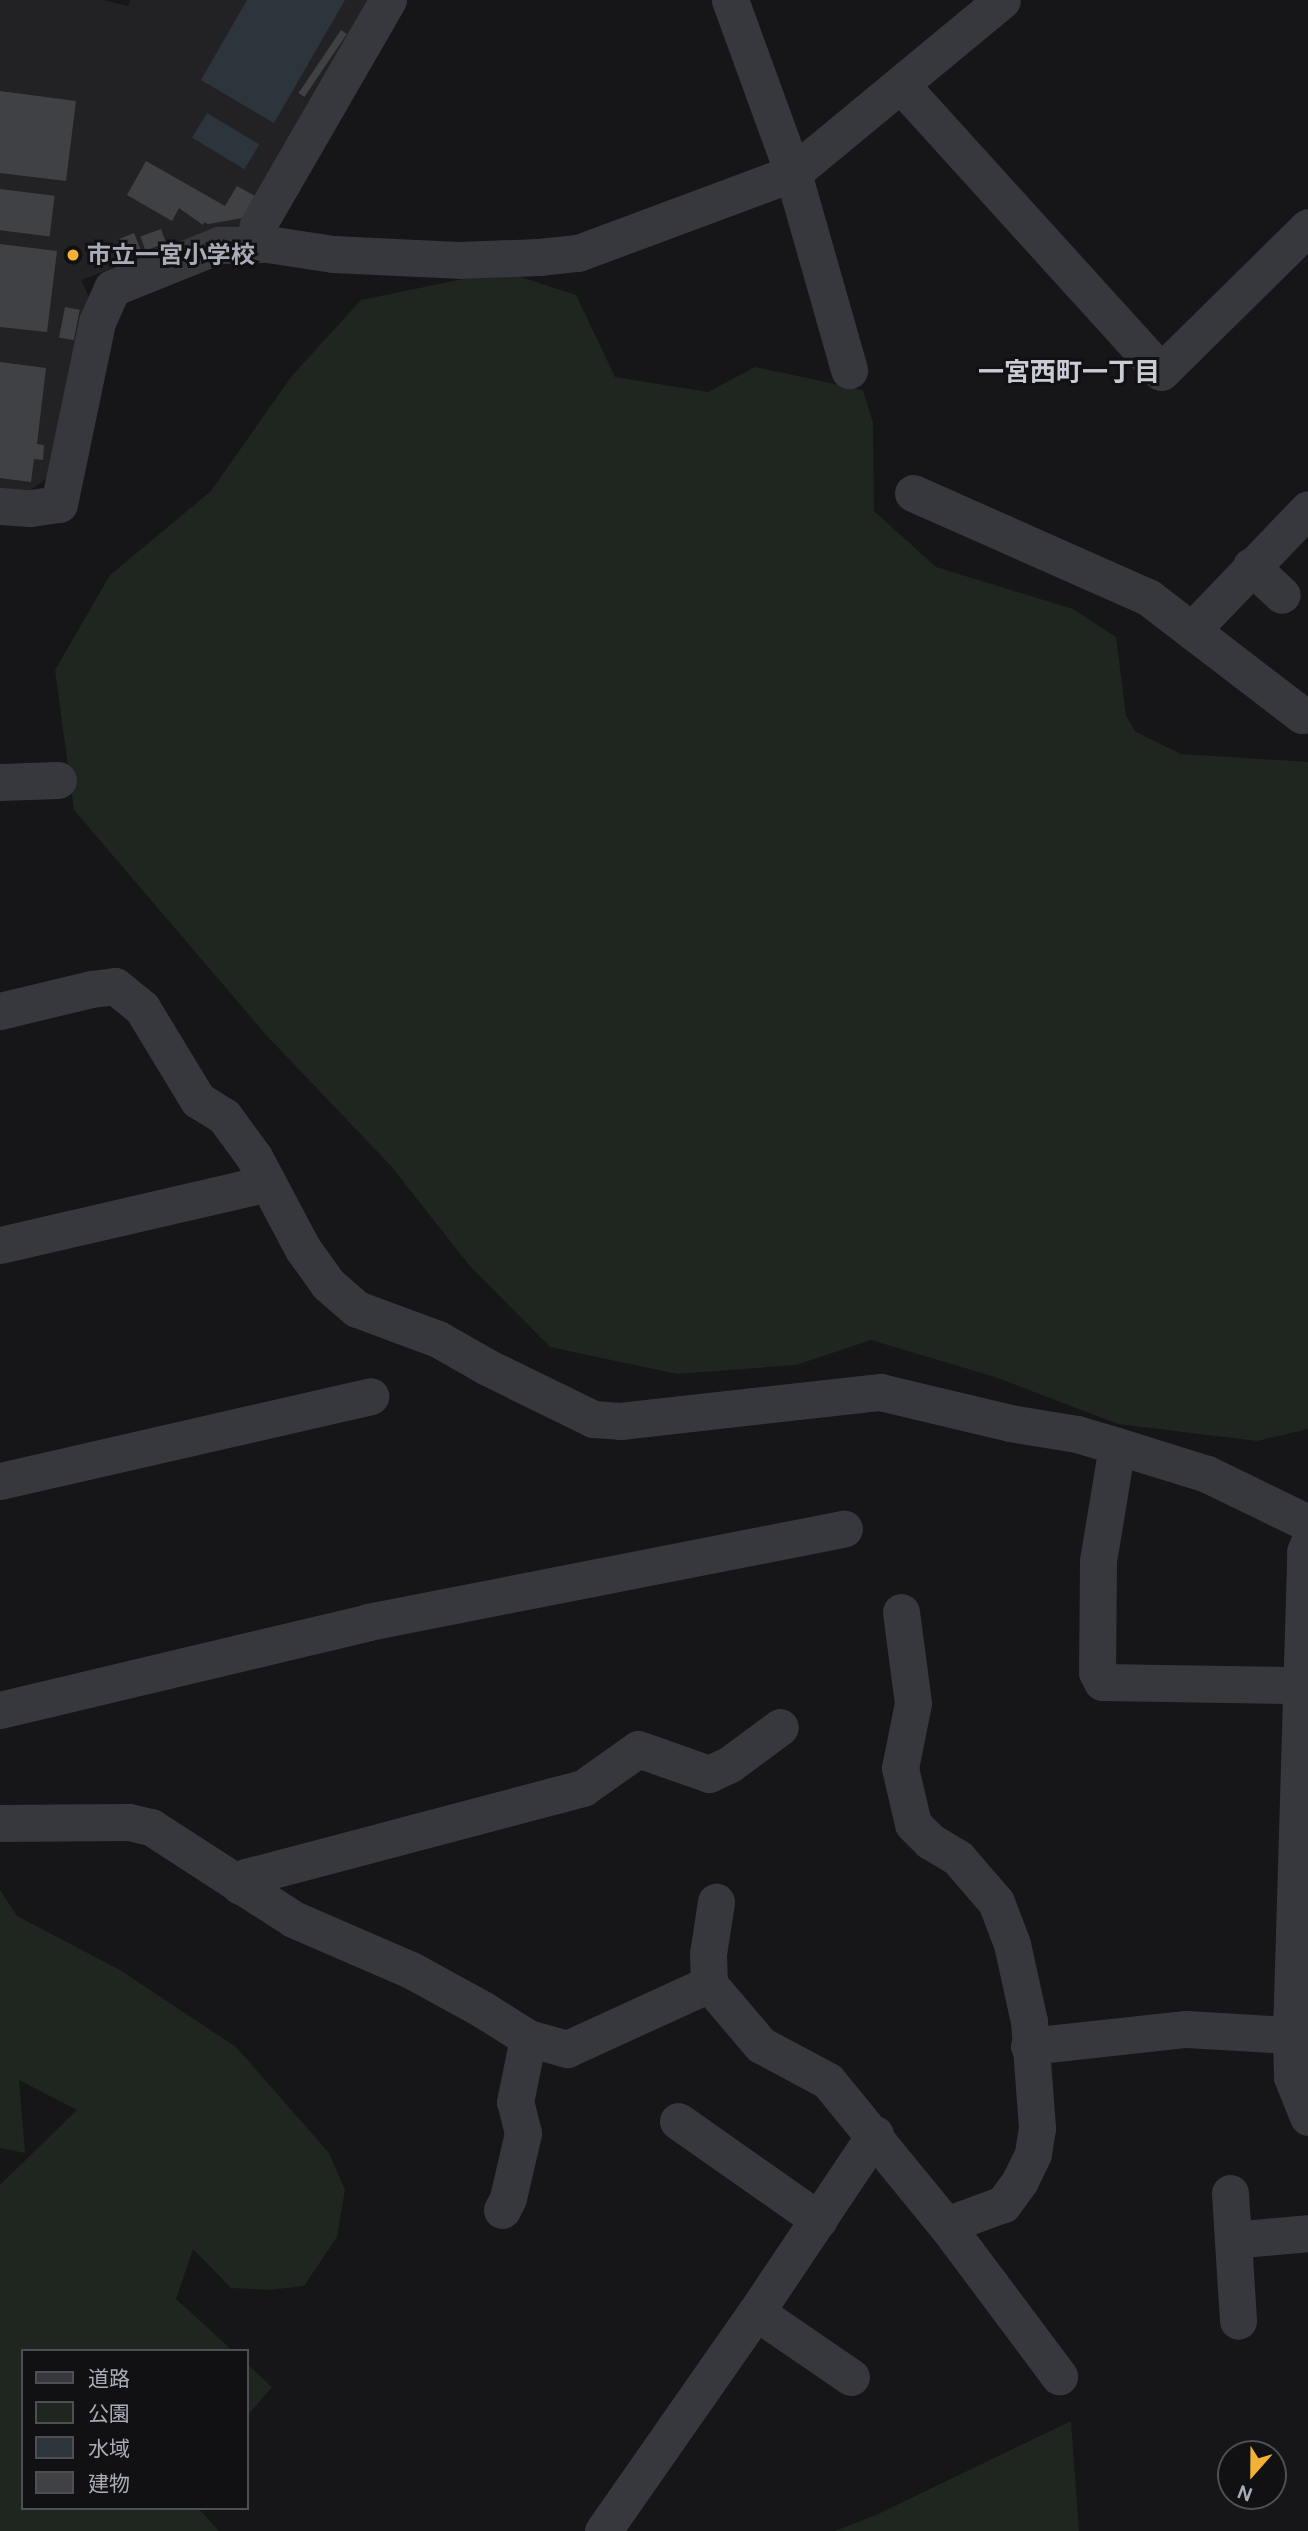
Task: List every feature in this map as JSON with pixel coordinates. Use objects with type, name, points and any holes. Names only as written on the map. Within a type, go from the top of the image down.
[{"type":"street","points":[[253,244],[258,225],[388,0]]},
{"type":"street","points":[[730,0],[793,173],[849,370]]},
{"type":"street","points":[[0,506],[30,508],[59,504],[97,322],[112,288],[219,245],[253,244],[333,254],[458,260],[578,253],[793,173],[1002,0]]},
{"type":"street","points":[[901,85],[1161,372],[1308,227]]},
{"type":"street","points":[[913,493],[1148,597],[1302,715]]},
{"type":"street","points":[[1193,629],[1308,509]]},
{"type":"street","points":[[1251,566],[1282,595]]},
{"type":"street","points":[[0,782],[58,780]]},
{"type":"street","points":[[0,1011],[91,989],[115,986],[142,1008],[198,1100],[224,1116],[268,1183],[303,1248],[328,1284],[357,1309],[438,1339],[487,1367],[593,1419],[620,1421],[880,1392],[1010,1423],[1077,1434],[1117,1446],[1207,1474],[1308,1523]]},
{"type":"street","points":[[0,1245],[268,1183]]},
{"type":"street","points":[[0,1481],[370,1396]]},
{"type":"street","points":[[1117,1446],[1098,1561],[1097,1672],[1102,1682],[1301,1685]]},
{"type":"street","points":[[0,1710],[368,1622],[844,1529]]},
{"type":"street","points":[[1308,1544],[1305,1552],[1301,1685],[1301,1931],[1291,2035],[1292,2077],[1308,2117]]},
{"type":"street","points":[[901,1612],[913,1703],[900,1768],[913,1824],[930,1841],[958,1858],[996,1902],[1018,1970],[1029,2021],[1037,2128],[1032,2154],[1020,2181],[1003,2204],[946,2225]]},
{"type":"street","points":[[240,1886],[246,1877],[583,1787],[639,1749],[709,1774],[730,1764],[780,1727]]},
{"type":"street","points":[[0,1823],[129,1822],[151,1827],[293,1919],[411,1970],[528,2038],[567,2049],[709,1984]]},
{"type":"street","points":[[716,1902],[708,1954],[709,1984],[761,2045],[828,2081],[875,2134],[1059,2376]]},
{"type":"street","points":[[1029,2046],[1186,2029],[1291,2035]]},
{"type":"street","points":[[502,2210],[508,2198],[523,2133],[515,2102],[528,2038]]},
{"type":"street","points":[[678,2121],[818,2220]]},
{"type":"street","points":[[603,2531],[757,2312],[875,2134]]},
{"type":"street","points":[[1230,2193],[1238,2321]]},
{"type":"street","points":[[1233,2240],[1308,2234]]},
{"type":"street","points":[[757,2312],[851,2377]]},
{"type":"shaded area","name":"市立一宮小学校","points":[[0,0],[103,0],[128,6],[130,0],[375,0],[244,225],[211,230],[81,280],[91,301],[54,473],[25,494],[0,491]]},
{"type":"green space","points":[[502,271],[576,295],[615,377],[708,392],[755,367],[863,390],[873,423],[874,511],[936,567],[1073,609],[1116,637],[1126,716],[1136,732],[1181,754],[1308,762],[1308,1429],[1257,1441],[1118,1424],[995,1377],[871,1340],[796,1365],[677,1374],[550,1347],[469,1265],[391,1166],[267,1036],[74,810],[55,670],[110,575],[211,491],[291,377],[361,300]]},
{"type":"green space","points":[[0,1890],[17,1916],[120,1970],[236,2047],[329,2153],[345,2190],[337,2237],[304,2286],[269,2290],[231,2288],[193,2249],[176,2299],[231,2349],[21,2349],[21,2510],[200,2510],[219,2531],[0,2531],[0,2185],[77,2110],[19,2080],[25,2153],[0,2148]]},
{"type":"green space","points":[[248,2365],[272,2387],[248,2415]]},
{"type":"green space","points":[[1071,2421],[1079,2531],[835,2531],[876,2515]]},
{"type":"water","points":[[247,0],[345,0],[274,123],[201,80]]},
{"type":"water","points":[[207,113],[259,144],[244,169],[192,138]]},
{"type":"building","points":[[341,30],[347,34],[304,97],[299,93]]},
{"type":"building","points":[[0,91],[76,101],[66,181],[0,173]]},
{"type":"building","points":[[146,161],[225,206],[237,186],[255,196],[243,218],[208,224],[204,222],[203,225],[179,208],[172,221],[127,195]]},
{"type":"building","points":[[0,189],[55,196],[50,236],[0,230]]},
{"type":"building","points":[[161,229],[166,243],[145,251],[140,237]]},
{"type":"building","points":[[134,233],[141,250],[126,256],[119,239]]},
{"type":"building","points":[[0,244],[57,251],[47,332],[0,327]]},
{"type":"building","points":[[65,307],[80,310],[74,340],[59,337]]},
{"type":"building","points":[[0,362],[46,368],[37,444],[44,445],[43,460],[34,459],[31,482],[0,478]]},
{"type":"place","name":"市立一宮小学校","points":[[73,255]]},
{"type":"district","name":"一宮西町一丁目","points":[[1069,373]]}]
